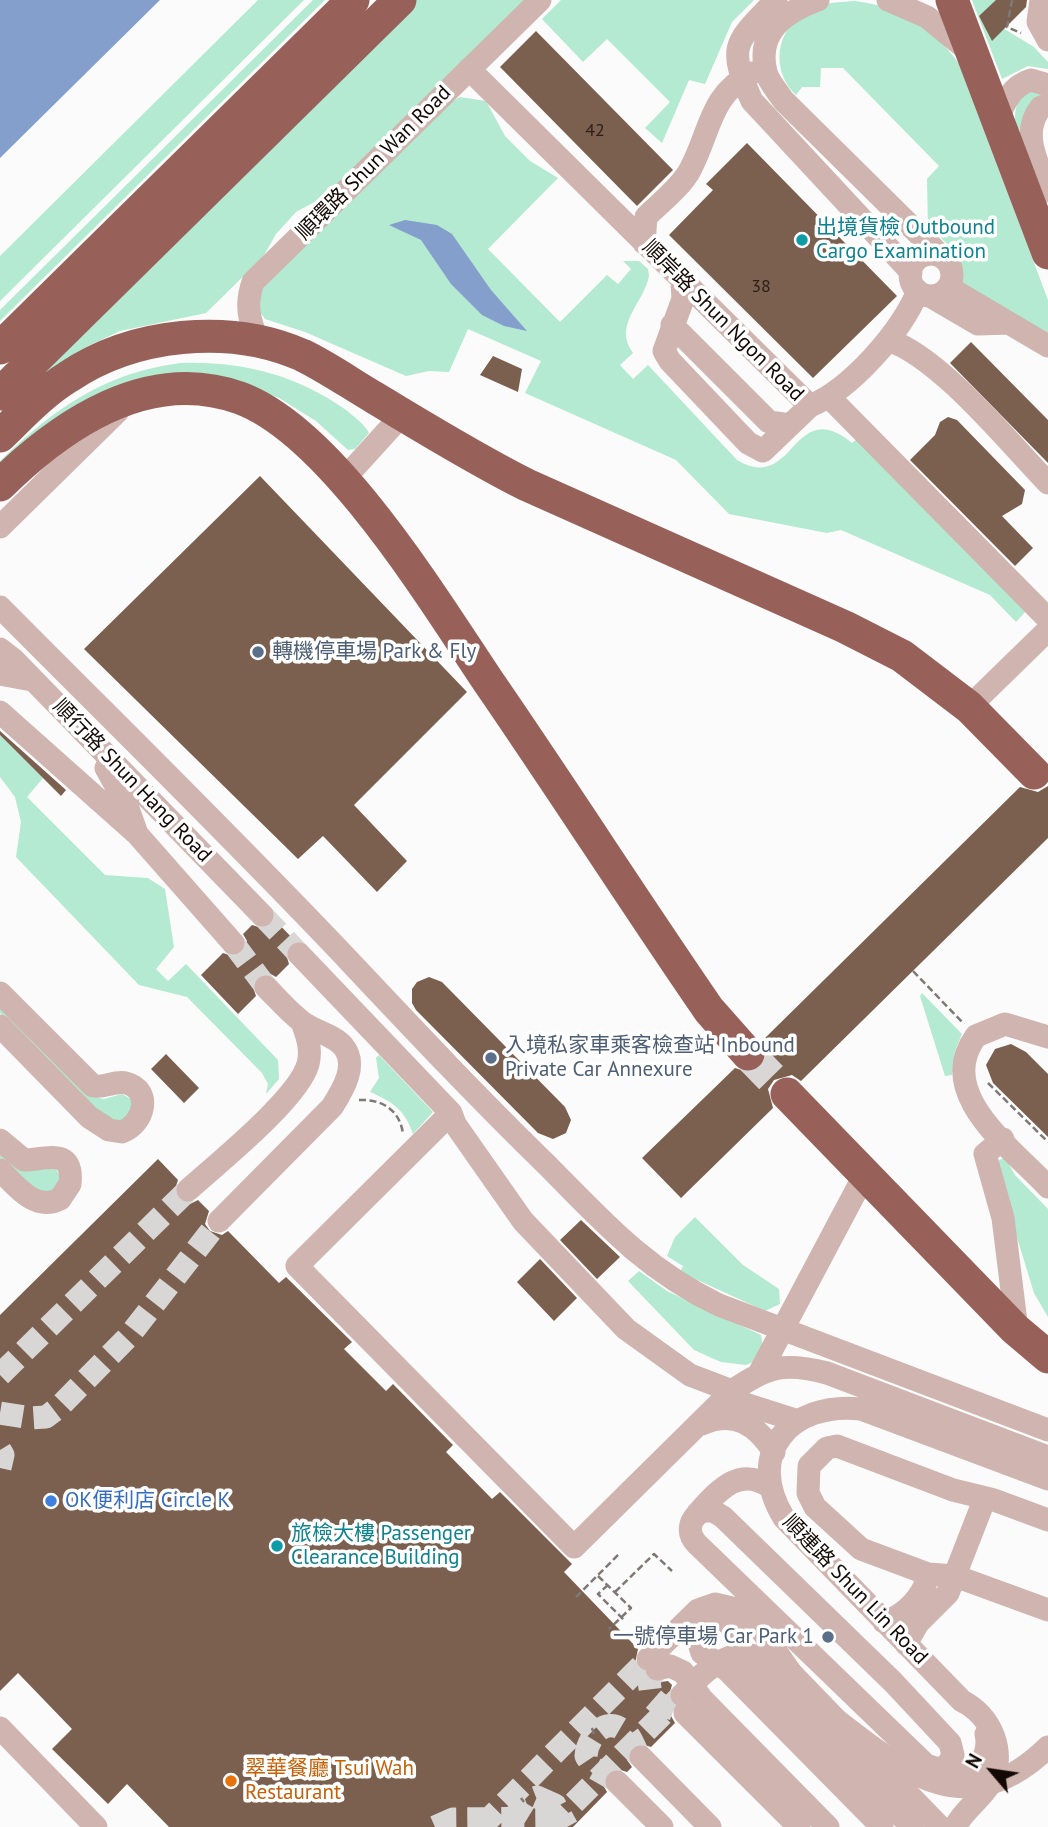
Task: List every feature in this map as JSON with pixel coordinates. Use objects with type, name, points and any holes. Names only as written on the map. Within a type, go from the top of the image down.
[{"type":"highway","points":[[0,348],[353,0]]},
{"type":"highway","points":[[0,394],[400,0]]},
{"type":"highway","points":[[952,0],[997,121],[1046,239]]},
{"type":"highway","points":[[0,436],[42,395],[70,375],[125,349],[178,338],[215,337],[258,342],[302,355],[527,485],[875,641],[926,672],[970,707],[1034,773]]},
{"type":"highway","points":[[0,485],[63,430],[103,408],[134,397],[188,390],[239,398],[261,407],[292,428],[343,480],[421,583],[709,1010],[748,1054]]},
{"type":"highway","points":[[787,1094],[1015,1329],[1048,1357]]},
{"type":"street","name":"順環路 Shun Wan Road","points":[[258,342],[248,317],[247,299],[253,282],[540,0]]},
{"type":"street","points":[[776,0],[742,35],[737,49],[741,78],[752,101],[780,135],[861,216],[926,288],[1009,323],[1048,346]]},
{"type":"street","points":[[818,0],[792,9],[774,26],[764,48],[766,74],[783,100],[942,257],[952,274],[926,288]]},
{"type":"street","points":[[888,0],[927,18],[972,54]]},
{"type":"street","points":[[1041,0],[1038,22],[1047,37]]},
{"type":"street","name":"順岸路 Shun Ngon Road","points":[[470,69],[682,282],[820,402],[888,340],[926,288]]},
{"type":"street","points":[[645,243],[646,217],[689,172],[720,99],[741,78],[754,72],[766,74]]},
{"type":"street","points":[[997,121],[1003,105],[1017,86],[1031,80],[1048,85]]},
{"type":"street","points":[[1048,105],[1041,107],[1032,118],[1030,135],[1048,191]]},
{"type":"street","points":[[861,216],[914,229]]},
{"type":"street","points":[[930,363],[916,328],[916,317],[926,288],[922,256],[942,257]]},
{"type":"street","points":[[682,282],[683,299],[672,325],[769,422],[790,425],[820,402],[1048,620]]},
{"type":"street","points":[[888,340],[907,346],[930,363],[1048,483]]},
{"type":"street","points":[[0,527],[134,397]]},
{"type":"street","points":[[343,480],[402,415]]},
{"type":"street","points":[[0,607],[329,940],[464,1083],[611,1232],[644,1261],[695,1293],[1048,1430]]},
{"type":"street","points":[[970,707],[1048,630]]},
{"type":"street","name":"順行路 Shun Hang Road","points":[[0,649],[262,915]]},
{"type":"street","points":[[0,674],[32,680]]},
{"type":"street","points":[[0,712],[145,843],[233,943]]},
{"type":"street","points":[[89,739],[145,843],[179,854],[236,887]]},
{"type":"street","points":[[299,954],[450,1113],[523,1221],[626,1329],[690,1375],[729,1395],[795,1420]]},
{"type":"street","points":[[219,1221],[332,1107],[344,1088],[349,1070],[348,1056],[343,1045],[302,1022],[265,987]]},
{"type":"street","points":[[0,993],[93,1086],[123,1082],[134,1087],[143,1102],[137,1122],[122,1132],[99,1125],[0,1026]]},
{"type":"street","points":[[188,1190],[295,1089],[309,1062],[310,1044],[302,1022]]},
{"type":"street","points":[[1048,1037],[1005,1024],[975,1036],[962,1060],[964,1087],[979,1114],[1048,1187]]},
{"type":"street","points":[[464,1083],[450,1113],[297,1266],[575,1547],[729,1395],[760,1372],[782,1326],[865,1174]]},
{"type":"street","points":[[450,1113],[481,1100]]},
{"type":"street","points":[[0,1139],[24,1160],[50,1155],[60,1158],[68,1167],[71,1184],[61,1199],[43,1203],[26,1195],[0,1170]]},
{"type":"street","points":[[1003,1139],[985,1154],[1003,1218],[1015,1329],[1048,1339]]},
{"type":"street","points":[[760,1372],[797,1367],[828,1373],[1048,1457]]},
{"type":"street","points":[[770,1487],[774,1452],[795,1420],[829,1408],[861,1409],[1048,1479]]},
{"type":"street","points":[[702,1424],[725,1417],[741,1420],[758,1430],[774,1452]]},
{"type":"street","points":[[1048,1520],[953,1490],[837,1446],[827,1448],[809,1466],[808,1493],[815,1507],[861,1549],[928,1574],[955,1576],[1048,1610]]},
{"type":"street","points":[[770,1487],[760,1479],[733,1479],[697,1514],[690,1527],[693,1540],[929,1767],[938,1769],[947,1766],[963,1773],[973,1770],[986,1754],[988,1744],[982,1727],[962,1701]]},
{"type":"street","name":"順連路 Shun Lin Road","points":[[770,1487],[783,1518],[962,1701],[975,1707],[991,1730],[997,1766],[991,1784],[956,1827]]},
{"type":"street","points":[[906,1644],[918,1623],[947,1593],[985,1498]]},
{"type":"street","points":[[697,1514],[708,1510],[718,1513],[893,1682],[950,1743],[953,1755],[947,1766]]},
{"type":"street","points":[[740,1586],[767,1560]]},
{"type":"street","points":[[884,1622],[895,1619],[922,1594],[928,1574]]},
{"type":"street","points":[[828,1827],[702,1699],[683,1671],[670,1665],[653,1664],[698,1610],[724,1605],[740,1610],[755,1621],[791,1673],[940,1827]]},
{"type":"street","points":[[882,1827],[727,1670],[702,1653],[697,1637],[705,1622],[720,1619],[731,1624],[747,1660],[912,1827]]},
{"type":"street","points":[[791,1673],[756,1654],[732,1656],[709,1669],[683,1704],[799,1827]]},
{"type":"street","points":[[867,1710],[893,1682]]},
{"type":"street","points":[[835,1719],[907,1772],[947,1786],[975,1786],[1004,1778],[1027,1765],[1048,1747]]},
{"type":"street","points":[[0,1728],[96,1827]]},
{"type":"street","points":[[641,1758],[710,1827]]},
{"type":"street","points":[[618,1782],[662,1827]]},
{"type":"path","points":[[332,1107],[362,1099],[374,1100],[391,1109],[403,1129],[401,1161]]},
{"type":"path","points":[[615,1592],[654,1554],[672,1571]]},
{"type":"path","points":[[576,1597],[619,1555]]},
{"type":"path","points":[[598,1576],[631,1608],[609,1629]]},
{"type":"path","points":[[608,1585],[598,1594],[624,1620]]},
{"type":"path","points":[[592,1728],[594,1734]]},
{"type":"green space","points":[[258,0],[304,0],[0,301],[0,256]]},
{"type":"green space","points":[[313,0],[325,0],[0,321],[0,310]]},
{"type":"green space","points":[[414,0],[524,0],[329,194],[296,212],[276,234],[263,257],[206,313],[120,331],[88,346],[48,375],[42,369]]},
{"type":"green space","points":[[561,0],[754,0],[732,22],[705,84],[689,80],[662,143],[645,128],[670,102],[607,39],[583,62],[542,19]]},
{"type":"green space","points":[[972,0],[1006,0],[1001,27],[1034,47],[1048,62],[1048,69],[1028,66],[1002,79]]},
{"type":"green space","points":[[855,1],[886,8],[914,20],[938,39],[959,64],[1048,300],[1048,337],[960,288],[962,269],[956,253],[928,227],[927,179],[939,166],[843,68],[821,68],[820,87],[802,87],[796,95],[787,84],[780,58],[781,45],[793,22],[817,6]]},
{"type":"green space","points":[[1031,89],[1045,90],[1024,129],[1018,132],[1016,107],[1021,97]]},
{"type":"green space","points":[[460,97],[486,101],[505,136],[530,161],[558,178],[488,249],[560,322],[607,275],[618,284],[631,269],[623,261],[639,261],[648,269],[649,276],[628,323],[627,343],[633,353],[620,365],[633,379],[648,365],[737,460],[756,467],[771,465],[805,436],[817,430],[832,431],[852,443],[857,439],[1026,611],[1016,622],[990,595],[841,530],[827,533],[729,514],[676,460],[525,393],[541,361],[468,329],[449,372],[429,371],[406,376],[305,332],[265,319],[256,307],[256,297],[263,288],[446,105]]},
{"type":"green space","points":[[181,363],[247,368],[288,379],[346,410],[362,423],[369,433],[355,449],[348,450],[316,421],[279,398],[242,384],[202,377],[0,469],[0,461],[20,442],[82,396],[129,375]]},
{"type":"green space","points":[[0,735],[43,778],[27,797],[105,875],[148,878],[165,889],[174,947],[156,969],[168,981],[186,964],[278,1060],[279,1079],[266,1094],[268,1084],[262,1073],[187,997],[139,985],[16,857],[21,822],[15,797],[0,777]]},
{"type":"green space","points":[[922,993],[962,1034],[955,1051],[952,1075],[945,1076],[920,996]]},
{"type":"green space","points":[[0,1008],[87,1095],[104,1099],[122,1094],[131,1099],[134,1107],[123,1121],[97,1111],[0,1013]]},
{"type":"green space","points":[[379,1055],[433,1112],[413,1134],[397,1108],[370,1092],[379,1078],[376,1058]]},
{"type":"green space","points":[[0,1150],[56,1169],[60,1176],[57,1189],[44,1193],[25,1183],[0,1158]]},
{"type":"green space","points":[[1005,1157],[1015,1175],[1048,1209],[1048,1317],[1034,1293],[996,1169],[998,1161]]},
{"type":"green space","points":[[695,1217],[743,1265],[779,1289],[780,1304],[765,1311],[680,1272],[683,1266],[667,1256],[675,1237]]},
{"type":"green space","points":[[639,1271],[667,1291],[761,1335],[763,1346],[753,1362],[746,1365],[721,1362],[694,1350],[628,1281]]},
{"type":"water","points":[[0,0],[160,0],[0,158]]},
{"type":"water","points":[[405,220],[437,225],[452,234],[491,290],[527,331],[504,326],[482,315],[451,284],[421,240],[389,225]]},
{"type":"building","points":[[996,0],[1027,0],[1026,7],[992,41],[979,16]]},
{"type":"building","points":[[536,31],[673,170],[637,206],[500,67]]},
{"type":"building","points":[[747,143],[897,296],[813,378],[669,235],[713,190],[706,184]]},
{"type":"building","points":[[971,342],[1048,420],[1048,463],[950,363]]},
{"type":"building","points":[[493,356],[522,369],[518,392],[480,375]]},
{"type":"building","points":[[948,417],[957,420],[1025,490],[1022,504],[1002,516],[1033,548],[1015,566],[910,460],[935,435],[940,422]]},
{"type":"building","points":[[260,476],[467,692],[354,805],[407,861],[377,892],[323,836],[298,859],[84,649]]},
{"type":"building","points":[[0,731],[66,790],[61,796],[0,735]]},
{"type":"building","points":[[1048,786],[1048,838],[801,1081],[792,1075],[774,1080],[768,1089],[773,1108],[681,1198],[642,1158],[735,1068],[751,1073],[761,1068],[767,1051],[762,1041],[1020,787],[1038,792]]},
{"type":"building","points":[[275,920],[295,941],[285,951],[289,964],[276,977],[269,973],[257,977],[252,984],[256,996],[238,1014],[201,975],[223,953],[235,957],[243,953],[247,941],[243,934],[252,925],[265,929]]},
{"type":"building","name":"入境私家車乘客檢查站 Inbound Private Car Annexure","points":[[429,977],[442,982],[565,1107],[571,1120],[566,1133],[553,1139],[538,1133],[416,1010],[412,1003],[412,989],[417,982]]},
{"type":"building","points":[[1011,1044],[1026,1052],[1048,1074],[1048,1137],[993,1083],[986,1065],[995,1049]]},
{"type":"building","points":[[166,1054],[199,1088],[184,1103],[151,1069]]},
{"type":"building","name":"旅檢大樓 Passenger Clearance Building","points":[[158,1159],[178,1180],[174,1192],[178,1200],[190,1204],[198,1200],[209,1211],[205,1224],[210,1231],[222,1235],[228,1231],[279,1283],[286,1277],[352,1342],[344,1349],[386,1391],[393,1384],[453,1445],[446,1452],[492,1499],[500,1492],[572,1564],[564,1572],[638,1649],[635,1663],[647,1679],[654,1683],[668,1681],[672,1685],[668,1698],[673,1706],[671,1716],[675,1723],[651,1747],[638,1743],[631,1748],[627,1760],[632,1767],[627,1772],[614,1768],[607,1773],[603,1785],[607,1792],[573,1827],[169,1827],[127,1784],[108,1804],[52,1749],[72,1729],[18,1673],[0,1691],[0,1315]]},
{"type":"building","points":[[581,1220],[620,1257],[597,1279],[560,1240]]},
{"type":"building","points":[[540,1259],[577,1298],[554,1321],[517,1282]]},
{"type":"tunnel","points":[[262,915],[299,954]]},
{"type":"tunnel","points":[[233,943],[266,987]]},
{"type":"tunnel","points":[[748,1054],[787,1094]]},
{"type":"tunnel","points":[[0,1375],[188,1190]]},
{"type":"tunnel","points":[[0,1413],[31,1418],[46,1417],[59,1407],[129,1336],[219,1221]]},
{"type":"tunnel","points":[[0,1450],[3,1455],[0,1468]]},
{"type":"tunnel","points":[[481,1827],[648,1659]]},
{"type":"tunnel","points":[[657,1669],[649,1680],[651,1697],[659,1704],[682,1712]]},
{"type":"tunnel","points":[[550,1827],[682,1695]]},
{"type":"tunnel","points":[[615,1780],[594,1768],[586,1756],[593,1736],[604,1727],[617,1727],[629,1736],[639,1755]]},
{"type":"tunnel","points":[[513,1820],[524,1802],[537,1797],[555,1805],[567,1827]]},
{"type":"tunnel","points":[[435,1827],[453,1819],[559,1818]]},
{"type":"place","name":"出境貨檢 Outbound Cargo Examination","points":[[802,240]]},
{"type":"place","name":"轉機停車場 Park & Fly","points":[[258,652]]},
{"type":"place","name":"入境私家車乘客檢查站 Inbound Private Car Annexure","points":[[491,1058]]},
{"type":"place","name":"OK便利店 Circle K","points":[[51,1501]]},
{"type":"place","name":"旅檢大樓 Passenger Clearance Building","points":[[277,1546]]},
{"type":"place","name":"一號停車場 Car Park 1","points":[[828,1637]]},
{"type":"place","name":"翠華餐廳 Tsui Wah Restaurant","points":[[231,1781]]}]
